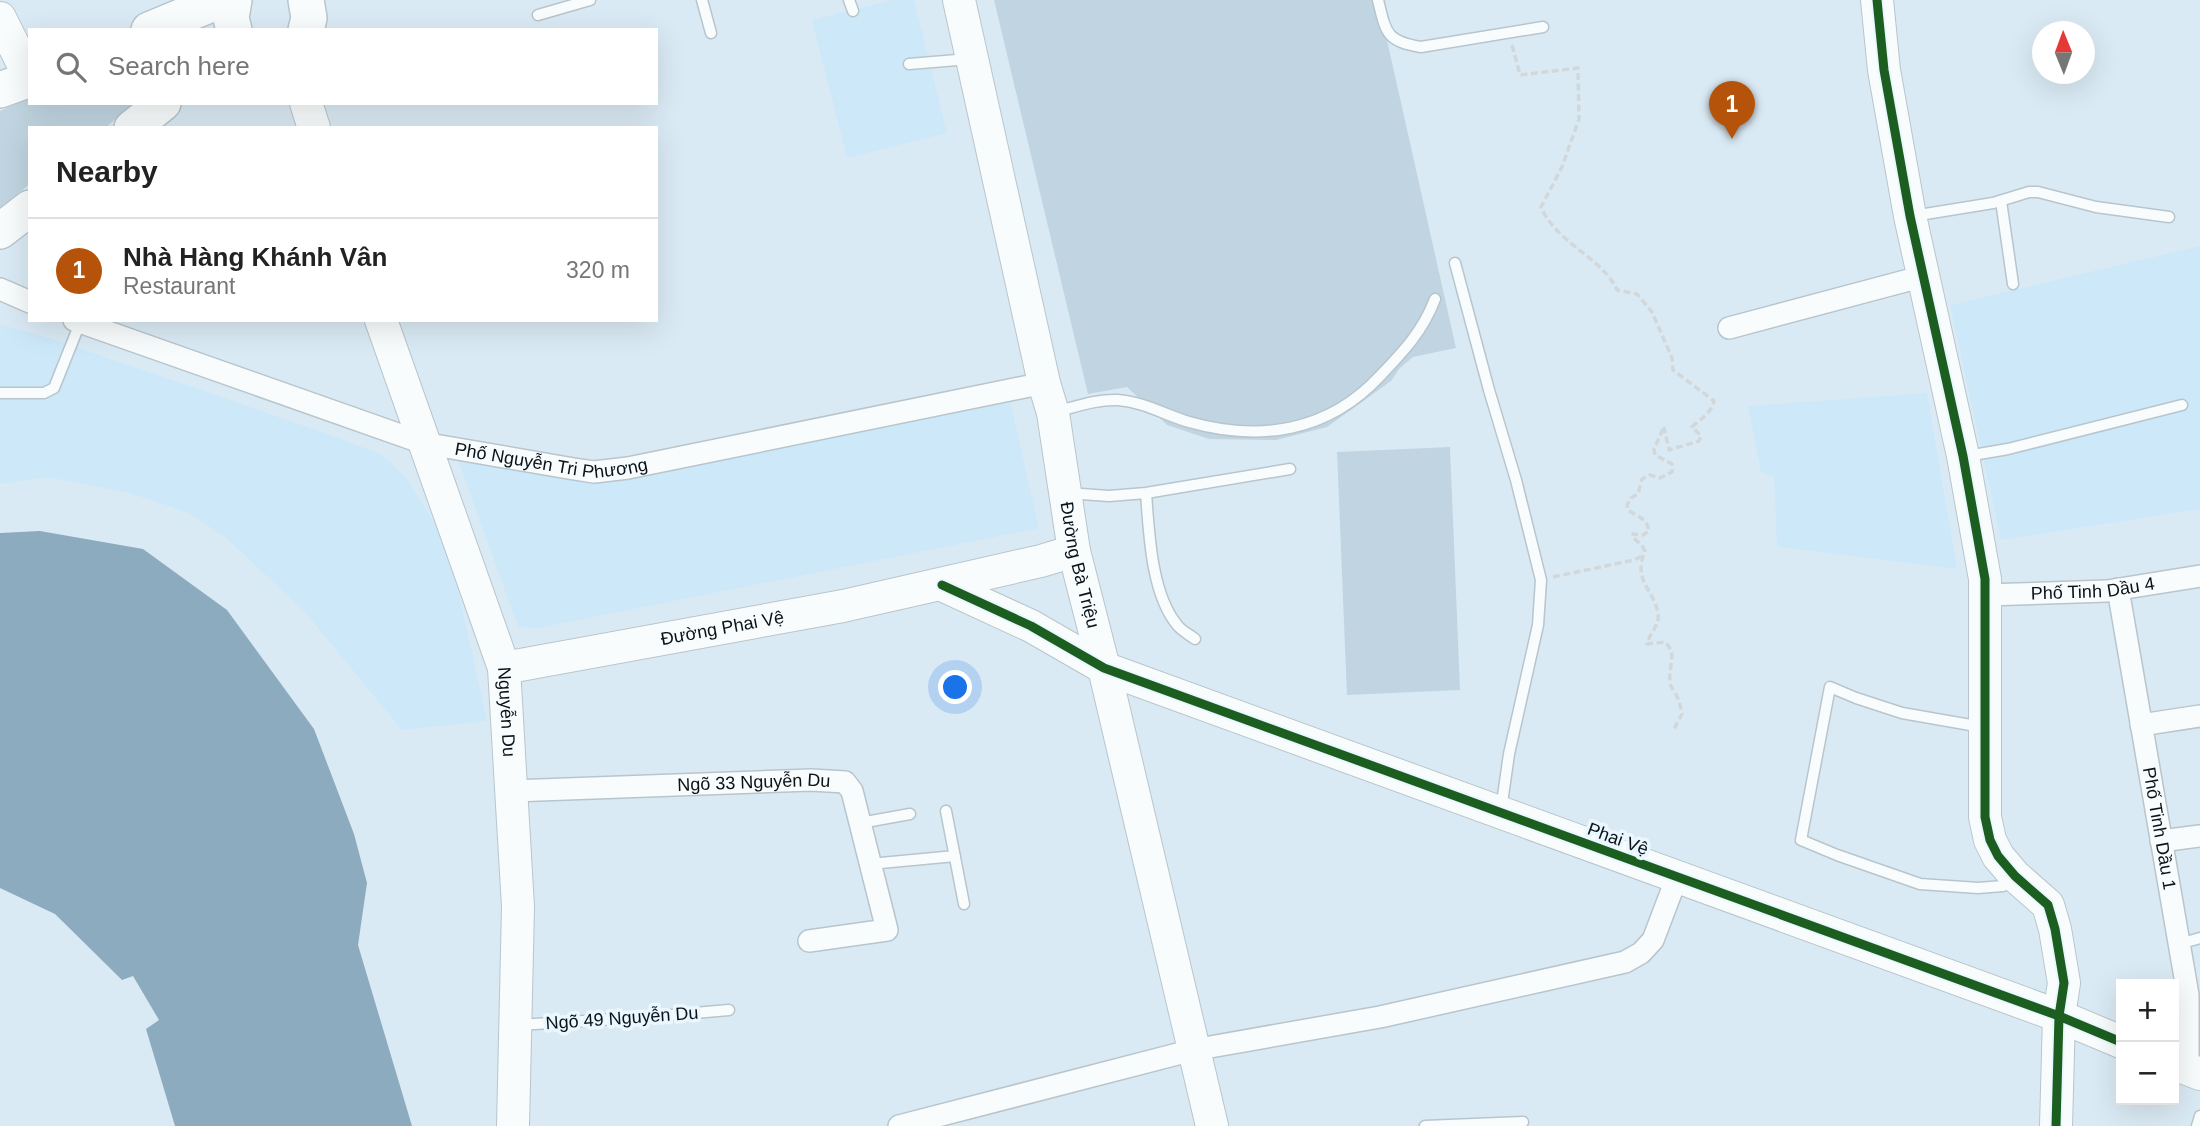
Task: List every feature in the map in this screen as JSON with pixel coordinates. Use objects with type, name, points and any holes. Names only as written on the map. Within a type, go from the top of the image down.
[{"type":"main road","points":[[154,28],[220,0]]},
{"type":"main road","points":[[234,0],[231,18],[234,28]]},
{"type":"main road","points":[[306,0],[309,18],[306,28]]},
{"type":"main road","points":[[0,90],[28,79]]},
{"type":"main road","points":[[134,126],[161,105]]},
{"type":"main road","points":[[0,231],[28,210]]},
{"type":"street","name":"Đường Bà Triệu","points":[[959,0],[1044,383],[1053,413],[1073,551],[1104,668],[1212,1126]]},
{"type":"street","points":[[1877,0],[1884,71],[1910,216],[1963,456],[1985,579],[1985,817],[1990,840],[1998,856],[2015,876],[2048,905],[2064,983],[2059,1016],[2056,1126]]},
{"type":"street","points":[[0,18],[28,74]]},
{"type":"street","points":[[307,105],[313,126]]},
{"type":"street","points":[[1729,328],[1924,276]]},
{"type":"street","points":[[0,289],[28,301]]},
{"type":"street","name":"Phố Nguyễn Tri Phương","points":[[80,322],[423,443],[594,472],[617,470],[1044,383]]},
{"type":"street","name":"Nguyễn Du","points":[[382,322],[504,668],[518,907],[513,1126]]},
{"type":"street","name":"Đường Phai Vệ","points":[[504,668],[843,606],[942,585],[1073,551]]},
{"type":"street","name":"Phố Tinh Dầu 4","points":[[1985,595],[2118,589],[2200,576]]},
{"type":"street","points":[[942,585],[1031,626],[1104,668]]},
{"type":"street","name":"Phố Tinh Dầu 1","points":[[2118,589],[2179,944],[2194,994],[2187,1069]]},
{"type":"street","name":"Phai Vệ","points":[[1104,668],[2059,1016],[2116,1040]]},
{"type":"street","points":[[2141,725],[2200,716]]},
{"type":"street","name":"Ngõ 33 Nguyễn Du","points":[[512,790],[831,780],[845,782],[852,790],[887,930],[809,941]]},
{"type":"street","points":[[2161,841],[2200,836]]},
{"type":"street","points":[[899,1126],[957,1118],[1193,1049],[1380,1017],[1625,962],[1641,953],[1653,940],[1677,877]]},
{"type":"lane","points":[[538,16],[590,0]]},
{"type":"lane","points":[[702,0],[711,33]]},
{"type":"lane","points":[[1378,0],[1385,28],[1393,39],[1421,47],[1544,27]]},
{"type":"lane","points":[[909,64],[972,58]]},
{"type":"lane","points":[[1910,216],[2038,192],[2096,207],[2169,217]]},
{"type":"lane","points":[[2000,201],[2013,284]]},
{"type":"lane","points":[[1455,264],[1516,480],[1541,580],[1538,625],[1509,754],[1500,812]]},
{"type":"lane","points":[[1053,413],[1116,400],[1142,404],[1188,422],[1232,432],[1292,428],[1317,421],[1342,409],[1373,385],[1412,343],[1428,317],[1435,299]]},
{"type":"lane","points":[[0,393],[44,393],[54,388],[77,322]]},
{"type":"lane","points":[[1963,456],[2008,449],[2182,405]]},
{"type":"lane","points":[[1064,492],[1109,496],[1146,493],[1290,469]]},
{"type":"lane","points":[[1146,493],[1151,546],[1164,603],[1178,626],[1195,639]]},
{"type":"lane","points":[[1984,728],[1902,713],[1830,687],[1801,840],[1920,884],[1978,888],[2003,886],[2015,876]]},
{"type":"lane","points":[[946,811],[964,904]]},
{"type":"lane","points":[[860,823],[910,814]]},
{"type":"lane","points":[[870,864],[955,856]]},
{"type":"lane","points":[[2179,944],[2200,938]]},
{"type":"lane","name":"Ngõ 49 Nguyễn Du","points":[[515,1025],[729,1010]]},
{"type":"lane","points":[[2197,1126],[2200,1116]]},
{"type":"lane","points":[[1425,1126],[1523,1122]]},
{"type":"path","points":[[1509,32],[1520,75],[1578,68],[1579,119],[1562,167],[1541,207],[1544,215],[1572,245],[1612,279],[1617,290],[1637,294],[1641,298],[1652,312],[1672,358],[1673,370],[1714,401],[1703,420],[1692,427],[1700,436],[1699,442],[1669,450],[1664,427],[1654,449],[1656,455],[1672,464],[1672,472],[1660,478],[1650,475],[1642,479],[1639,482],[1638,494],[1629,501],[1628,510],[1641,516],[1648,526],[1648,531],[1643,535],[1632,536],[1645,551],[1641,564],[1644,586],[1659,615],[1658,624],[1648,637],[1647,644],[1665,642],[1671,647],[1673,659],[1670,686],[1677,696],[1682,714],[1673,731]]},
{"type":"path","points":[[1541,580],[1644,555]]},
{"type":"shaded area","points":[[893,0],[914,0],[947,133],[847,158],[812,20]]},
{"type":"shaded area","points":[[994,0],[1378,0],[1456,348],[1413,357],[1400,368],[1391,381],[1327,427],[1276,440],[1209,439],[1167,425],[1127,387],[1088,394]]},
{"type":"shaded area","points":[[28,99],[28,105],[132,105],[107,126],[28,126],[28,186],[0,207],[0,111]]},
{"type":"shaded area","points":[[2200,246],[2200,509],[2001,540],[1950,305]]},
{"type":"shaded area","points":[[0,324],[59,341],[331,435],[380,454],[395,466],[407,479],[436,525],[458,590],[487,721],[402,730],[304,611],[224,536],[186,512],[130,493],[47,477],[0,484]]},
{"type":"shaded area","points":[[1927,393],[1957,569],[1777,547],[1774,477],[1761,472],[1748,406]]},
{"type":"shaded area","points":[[1009,396],[1039,528],[539,628],[518,627],[457,457],[542,470],[577,481]]},
{"type":"shaded area","points":[[1450,447],[1460,690],[1347,695],[1337,452]]},
{"type":"shaded area","points":[[40,531],[143,549],[227,610],[314,729],[354,834],[367,883],[358,945],[412,1126],[175,1126],[146,1029],[159,1020],[133,976],[122,980],[55,914],[0,888],[0,533]]},
{"type":"cycle path","points":[[1877,0],[1884,70],[1910,216],[1963,456],[1985,579],[1985,817],[1990,840],[1998,856],[2015,876],[2048,905],[2064,983],[2059,1016],[2056,1126]]},
{"type":"cycle path","points":[[942,585],[1031,626],[1104,668],[2059,1016],[2116,1040]]},
{"type":"place","name":"Nhà Hàng Khánh Vân","points":[[1732,139]]}]
